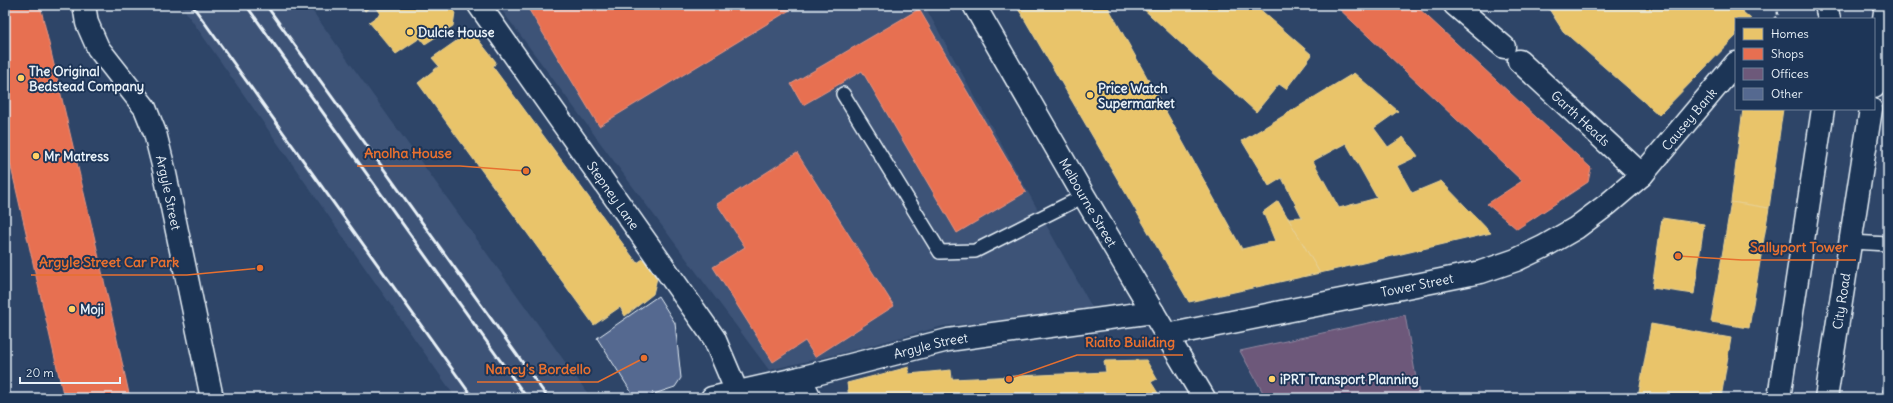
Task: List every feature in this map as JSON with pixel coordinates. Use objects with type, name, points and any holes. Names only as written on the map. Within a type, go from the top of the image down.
[{"type":"street","name":"Argyle Street","points":[[84,5],[88,22],[98,48],[145,108],[155,133],[164,169],[212,398]]},
{"type":"street","name":"Stepney Lane","points":[[479,5],[714,338],[737,392]]},
{"type":"street","name":"Garth Heads","points":[[1455,5],[1511,54],[1642,175]]},
{"type":"street","points":[[1826,5],[1829,18]]},
{"type":"street","points":[[1875,80],[1886,5]]},
{"type":"street","name":"Melbourne Street","points":[[977,6],[1084,196],[1204,398]]},
{"type":"street","name":"Causey Bank","points":[[1642,175],[1735,64]]},
{"type":"street","points":[[1779,398],[1823,110]]},
{"type":"street","name":"City Road","points":[[1826,398],[1871,110]]},
{"type":"street","name":"Tower Street","points":[[1167,336],[1481,272],[1516,260],[1543,247],[1576,228],[1608,204],[1642,175]]},
{"type":"street","name":"Argyle Street","points":[[712,398],[800,378],[948,340],[1153,312]]},
{"type":"street","points":[[800,378],[810,398]]},
{"type":"lane","points":[[842,94],[940,252],[975,251],[1084,196]]},
{"type":"lane","points":[[1851,242],[1888,244]]},
{"type":"path","points":[[1775,18],[1778,14],[1777,5]]},
{"type":"path","points":[[1883,398],[1888,352]]},
{"type":"shaded area","points":[[181,5],[308,5],[591,398],[456,398]]},
{"type":"shaded area","points":[[498,5],[924,5],[1094,311],[943,326],[838,354],[769,370]]},
{"type":"building: Homes","points":[[361,5],[373,5],[365,11]]},
{"type":"building: Homes","name":"Dulcie House","points":[[374,5],[450,5],[455,12],[453,26],[425,44],[420,38],[396,54],[369,22],[380,14]]},
{"type":"building: Homes","points":[[1022,5],[1107,5],[1242,249],[1275,241],[1263,212],[1278,201],[1320,273],[1189,302],[1018,9]]},
{"type":"building: Homes","points":[[1139,5],[1255,5],[1312,55],[1286,89],[1279,84],[1256,112]]},
{"type":"building: Homes","points":[[1552,5],[1735,5],[1750,18],[1735,18],[1735,37],[1659,115],[1563,31],[1549,9]]},
{"type":"building: Homes","points":[[1748,5],[1755,5],[1753,10]]},
{"type":"building: Homes","points":[[462,37],[477,38],[496,62],[493,67],[637,263],[643,259],[657,278],[653,294],[625,316],[620,307],[594,325],[418,83],[439,66],[432,58]]},
{"type":"building: Homes","points":[[1354,73],[1398,111],[1374,128],[1388,147],[1403,137],[1418,156],[1397,166],[1412,193],[1441,181],[1491,233],[1320,273],[1288,218],[1302,217],[1282,178],[1269,186],[1242,141]],"holes":[[[1346,143],[1377,198],[1339,208],[1313,161]]]},
{"type":"building: Homes","points":[[1743,110],[1783,110],[1769,208],[1731,202]]},
{"type":"building: Homes","points":[[1731,202],[1769,208],[1749,328],[1711,322]]},
{"type":"building: Homes","points":[[1662,218],[1704,224],[1694,294],[1652,288]]},
{"type":"building: Homes","points":[[1651,324],[1731,338],[1721,398],[1638,398]]},
{"type":"building: Homes","points":[[1146,360],[1157,379],[1151,382],[1161,398],[849,398],[847,383],[909,367],[909,374],[951,370],[952,379],[1106,372],[1104,361]]},
{"type":"building: Shops","points":[[5,5],[40,5],[130,398],[64,398],[5,141]]},
{"type":"building: Shops","points":[[526,5],[798,5],[599,126]]},
{"type":"building: Shops","points":[[1335,5],[1415,5],[1591,168],[1588,182],[1517,229],[1487,204],[1522,181]]},
{"type":"building: Shops","points":[[919,9],[1026,192],[957,233],[862,71],[803,105],[791,84]]},
{"type":"building: Shops","points":[[797,153],[894,306],[815,357],[805,341],[773,362],[713,267],[745,247],[717,204]]},
{"type":"building: Offices","points":[[1405,315],[1419,395],[1404,398],[1266,398],[1240,351]]},
{"type":"building: Other","points":[[658,296],[675,323],[681,378],[675,387],[642,398],[635,398],[597,338]]},
{"type":"railway","points":[[192,5],[473,398]]},
{"type":"railway","points":[[246,5],[527,398]]},
{"type":"railway","points":[[266,5],[548,398]]},
{"type":"place","name":"Dulcie House","points":[[410,32]]},
{"type":"place","name":"The Original Bedstead Company","points":[[21,78]]},
{"type":"place","name":"Price Watch Supermarket","points":[[1090,95]]},
{"type":"place","name":"Mr Matress","points":[[36,156]]},
{"type":"place","name":"Anolha House","points":[[526,171]]},
{"type":"place","name":"Sallyport Tower","points":[[1678,256]]},
{"type":"place","name":"Argyle Street Car Park","points":[[260,268]]},
{"type":"place","name":"Moji","points":[[72,309]]},
{"type":"place","name":"Nancy's Bordello","points":[[644,358]]},
{"type":"place","name":"Rialto Building","points":[[1009,379]]},
{"type":"place","name":"iPRT Transport Planning","points":[[1272,379]]}]
